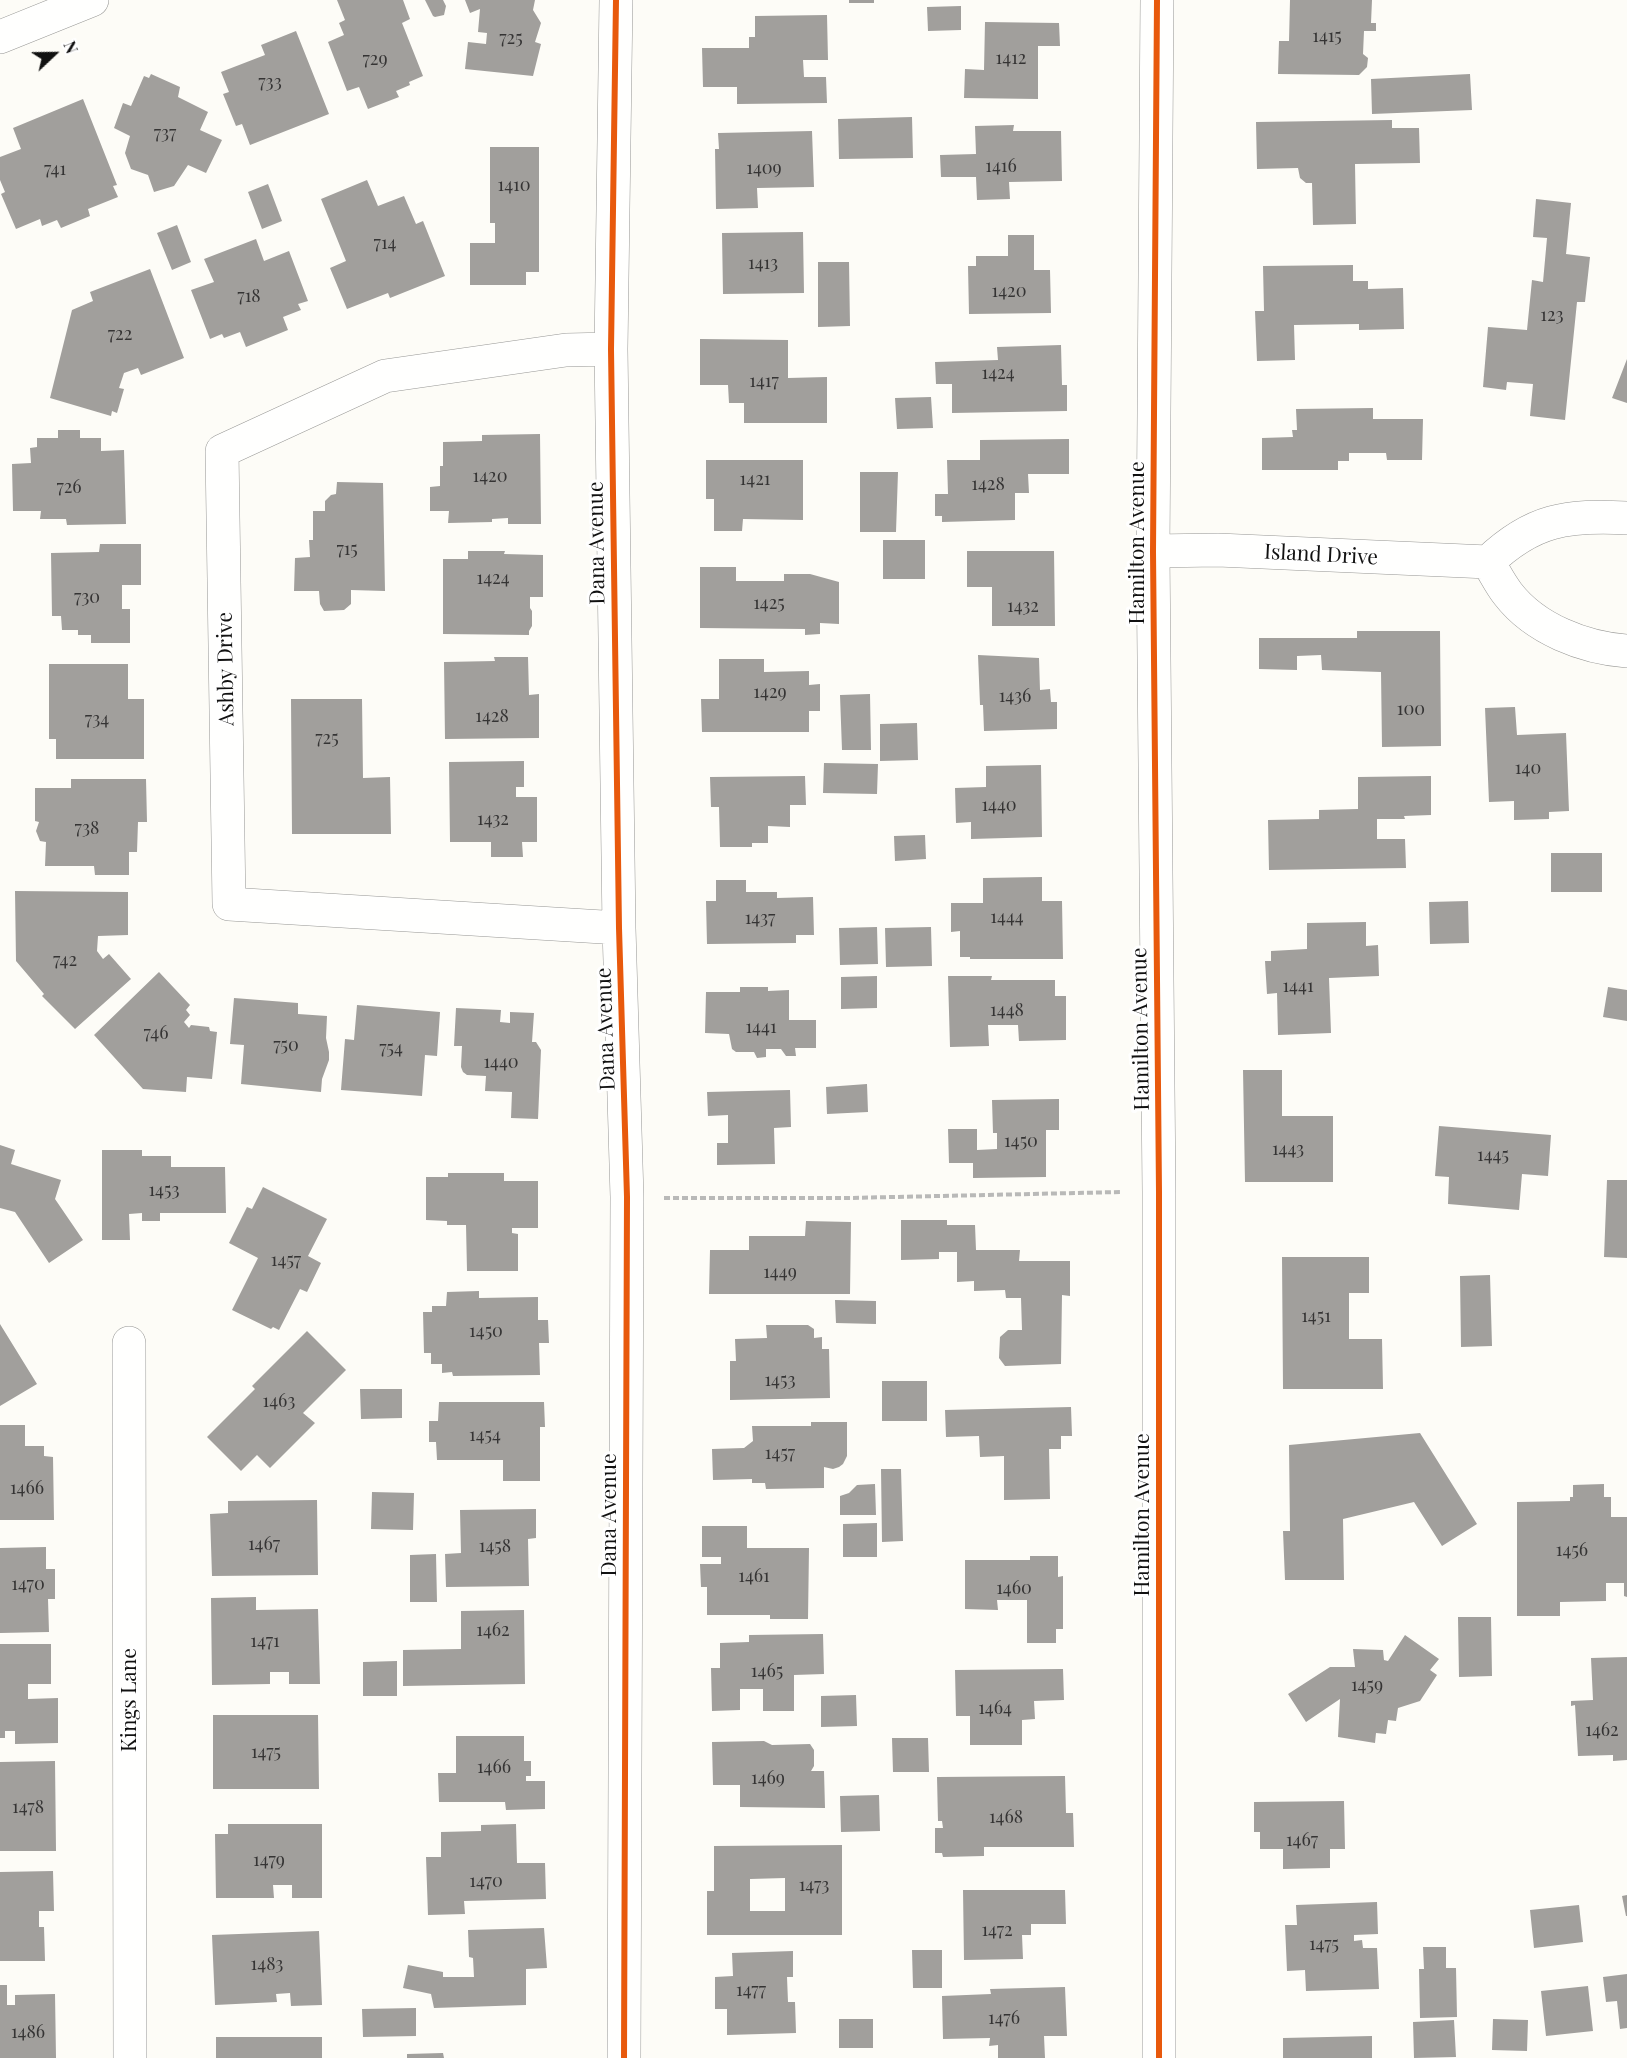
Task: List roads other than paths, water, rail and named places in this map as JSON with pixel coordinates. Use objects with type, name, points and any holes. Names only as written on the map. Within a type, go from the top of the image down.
[{"type":"street","points":[[0,37],[92,0]]},
{"type":"street","name":"Dana Avenue","points":[[616,0],[611,349],[619,928],[627,1197],[624,2058]]},
{"type":"street","name":"Hamilton Avenue","points":[[1157,0],[1153,551],[1159,1192],[1159,2058]]},
{"type":"street","name":"Ashby Drive","points":[[611,349],[567,350],[385,376],[222,451],[230,904],[619,928]]},
{"type":"street","points":[[1627,518],[1587,516],[1556,521],[1529,530],[1504,547],[1488,562],[1508,594],[1532,617],[1566,636],[1606,649],[1627,651]]},
{"type":"street","name":"Island Drive","points":[[1153,551],[1218,550],[1488,562]]},
{"type":"street","name":"Kings Lane","points":[[129,1343],[130,2058]]}]
